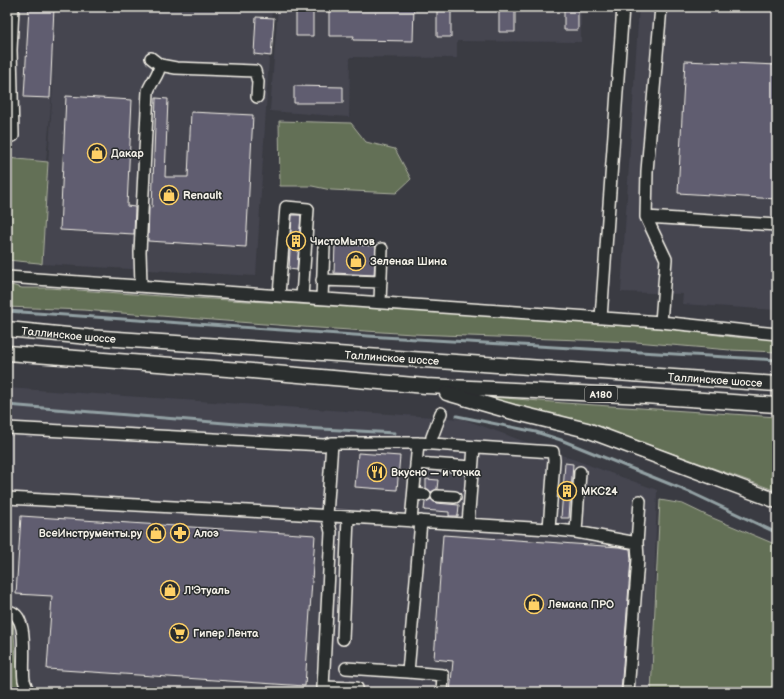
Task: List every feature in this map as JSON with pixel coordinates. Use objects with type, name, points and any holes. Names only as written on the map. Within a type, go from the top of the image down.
[{"type":"main road","name":"Таллинское шоссе","points":[[7,329],[103,338],[777,384]]},
{"type":"main road","name":"Таллинское шоссе","points":[[13,354],[241,370],[426,386],[645,396],[777,405]]},
{"type":"main road","points":[[426,386],[513,412],[587,430],[730,482],[777,501]]},
{"type":"main road","points":[[730,482],[777,496]]},
{"type":"street","points":[[13,7],[11,50],[13,136]]},
{"type":"street","points":[[601,318],[623,7]]},
{"type":"street","points":[[661,322],[666,259],[646,218],[648,171],[662,7]]},
{"type":"street","points":[[141,285],[140,252],[148,91],[150,83],[159,71],[155,62],[176,68],[255,71],[258,82],[257,97]]},
{"type":"street","points":[[280,295],[286,207],[308,209],[302,296]]},
{"type":"street","points":[[646,218],[777,225]]},
{"type":"street","points":[[322,298],[324,246]]},
{"type":"street","points":[[380,302],[382,249]]},
{"type":"street","points":[[7,277],[302,296],[661,322],[777,334]]},
{"type":"street","points":[[322,280],[381,282]]},
{"type":"street","points":[[7,360],[13,354]]},
{"type":"street","points":[[431,444],[432,436],[441,413]]},
{"type":"street","points":[[7,428],[317,444],[418,443],[553,452],[554,460],[549,529]]},
{"type":"street","points":[[332,443],[327,515],[331,532],[323,688],[357,688],[357,692]]},
{"type":"street","points":[[408,672],[416,521],[414,494],[418,443]]},
{"type":"street","points":[[468,524],[462,497],[472,467],[474,447]]},
{"type":"street","points":[[416,463],[472,467]]},
{"type":"street","points":[[576,532],[580,472]]},
{"type":"street","points":[[414,494],[425,495]]},
{"type":"street","points":[[437,496],[462,497]]},
{"type":"street","points":[[7,498],[327,515],[549,529],[576,532],[637,543]]},
{"type":"street","points":[[628,692],[638,559],[637,543],[640,501]]},
{"type":"street","points":[[344,639],[348,517]]},
{"type":"street","points":[[7,611],[11,611],[19,618],[23,629],[24,680],[28,692]]},
{"type":"street","points":[[346,668],[443,675],[442,692]]},
{"type":"shaded area","points":[[7,7],[272,7],[256,276],[42,264],[54,68],[46,161],[7,158]]},
{"type":"shaded area","points":[[278,7],[581,7],[581,42],[457,41],[457,58],[350,57],[349,117],[270,111]]},
{"type":"shaded area","points":[[639,7],[777,7],[777,310],[682,304],[683,294],[621,292]]},
{"type":"shaded area","points":[[7,388],[463,419],[657,490],[651,692],[14,692],[7,620]]},
{"type":"green space","points":[[279,121],[351,123],[366,142],[395,149],[411,179],[396,193],[331,190],[312,186],[280,186]]},
{"type":"green space","points":[[7,158],[48,162],[42,264],[7,260]]},
{"type":"green space","points":[[7,284],[22,288],[50,288],[175,297],[480,314],[652,327],[743,338],[777,339],[777,352],[730,350],[636,342],[413,334],[83,310],[7,307]]},
{"type":"green space","points":[[492,397],[777,417],[777,491],[599,427],[573,419],[492,402]]},
{"type":"green space","points":[[660,500],[683,504],[777,545],[777,692],[651,692]]},
{"type":"green space","points":[[7,622],[13,623],[19,692],[7,692]]},
{"type":"building","points":[[29,7],[54,7],[50,98],[24,97]]},
{"type":"building","points":[[296,7],[313,7],[313,36],[296,36]]},
{"type":"building","points":[[329,7],[414,7],[413,41],[353,40],[354,36],[329,36]]},
{"type":"building","points":[[437,7],[451,7],[451,37],[437,37]]},
{"type":"building","points":[[499,7],[515,7],[515,32],[499,32]]},
{"type":"building","points":[[564,7],[578,7],[578,30],[564,30]]},
{"type":"building","points":[[256,17],[274,18],[271,56],[254,54]]},
{"type":"building","points":[[685,61],[777,65],[777,199],[678,193]]},
{"type":"building","points":[[294,86],[343,87],[343,103],[294,103]]},
{"type":"building","name":"Дакар","points":[[66,96],[132,100],[127,206],[135,207],[134,234],[60,230]]},
{"type":"building","points":[[156,98],[168,99],[165,177],[188,177],[191,112],[253,115],[246,247],[148,241],[149,207],[152,208]]},
{"type":"building","name":"ЧистоМытов","points":[[292,215],[301,215],[297,270],[289,269]]},
{"type":"building","name":"Зеленая Шина","points":[[335,244],[376,246],[374,275],[334,273]]},
{"type":"building","name":"Вкусно — и точка","points":[[358,453],[400,456],[397,490],[355,487]]},
{"type":"building","name":"МКС24","points":[[565,463],[573,464],[569,518],[561,518]]},
{"type":"building","points":[[426,479],[438,480],[437,489],[431,492],[426,488]]},
{"type":"building","points":[[431,499],[436,503],[459,505],[458,516],[449,516],[449,512],[424,510],[425,502]]},
{"type":"building","name":"Гипер Лента","points":[[21,516],[315,535],[305,686],[47,669],[52,596],[16,594]]},
{"type":"building","name":"Лемана ПРО","points":[[443,535],[630,549],[631,559],[621,692],[450,692],[453,661],[434,659]]},
{"type":"waterway","points":[[7,311],[383,337],[777,360]]},
{"type":"waterway","points":[[7,405],[249,425],[395,433]]},
{"type":"waterway","points":[[457,416],[536,432],[561,440],[692,493],[777,533]]},
{"type":"place","name":"Дакар","points":[[97,153]]},
{"type":"place","name":"Renault","points":[[169,195]]},
{"type":"place","name":"ЧистоМытов","points":[[296,241]]},
{"type":"place","name":"Зеленая Шина","points":[[356,261]]},
{"type":"place","name":"Вкусно — и точка","points":[[377,472]]},
{"type":"place","name":"МКС24","points":[[567,491]]},
{"type":"place","name":"ВсеИнструменты.ру","points":[[156,533]]},
{"type":"place","name":"Алоэ","points":[[180,533]]},
{"type":"place","name":"Л'Этуаль","points":[[170,590]]},
{"type":"place","name":"Лемана ПРО","points":[[534,604]]},
{"type":"place","name":"Гипер Лента","points":[[179,633]]}]
